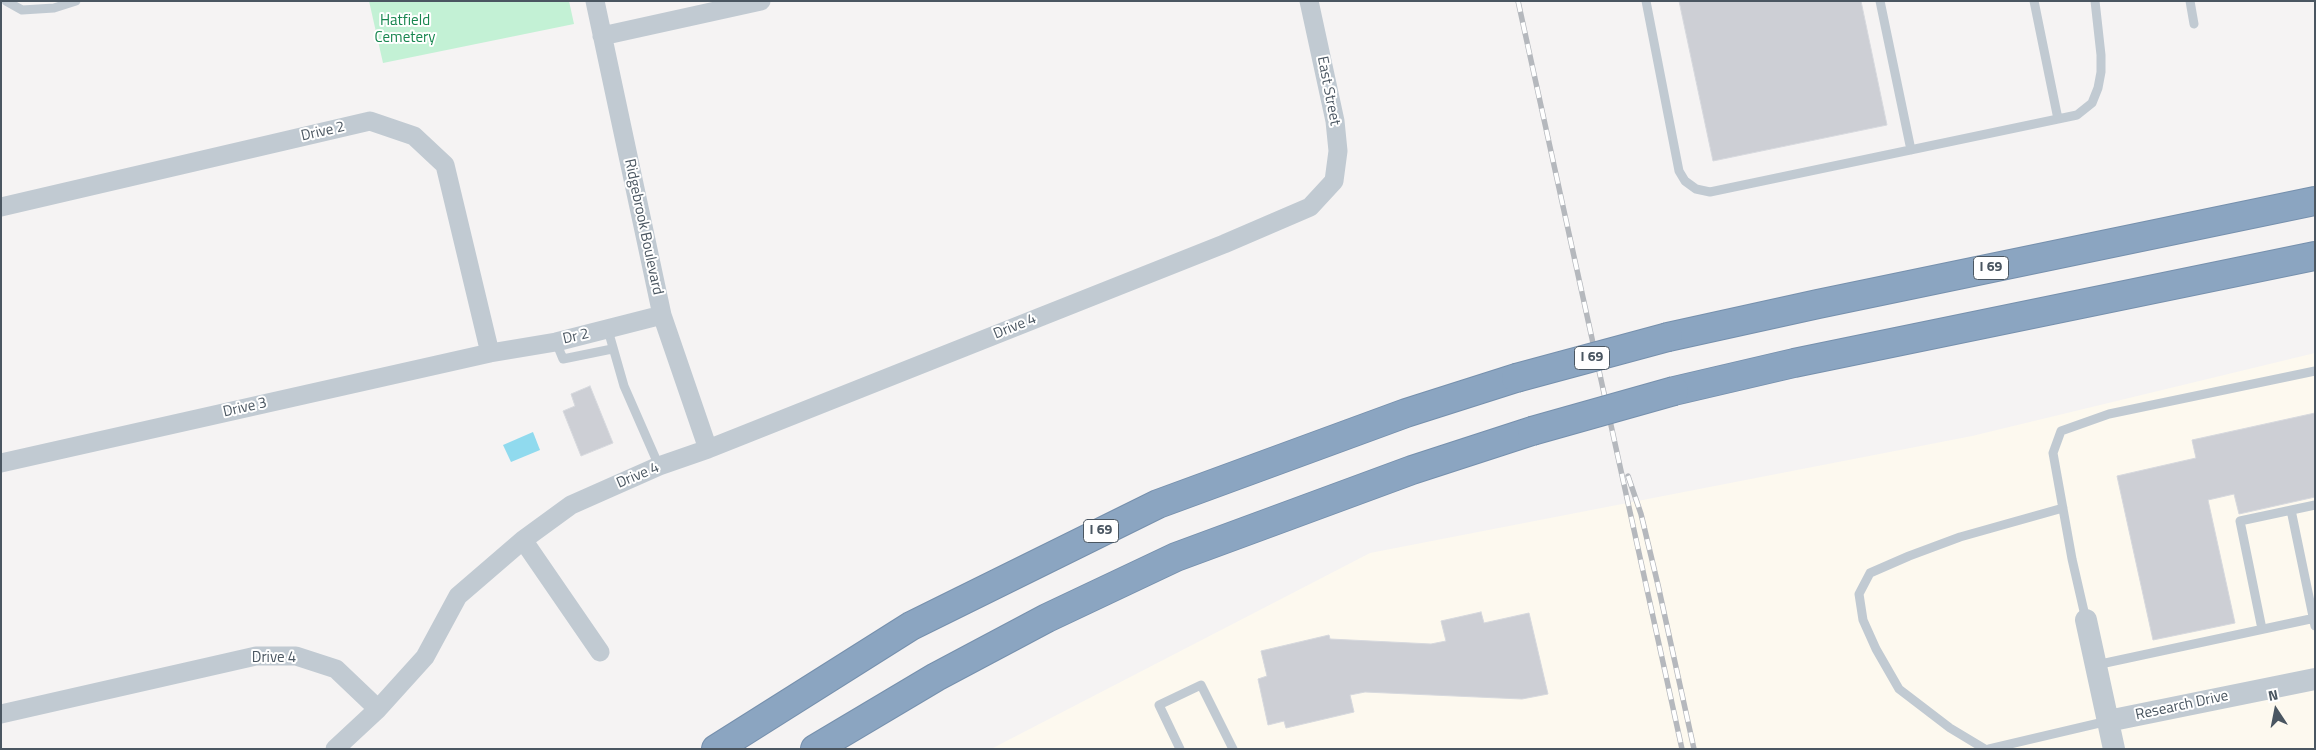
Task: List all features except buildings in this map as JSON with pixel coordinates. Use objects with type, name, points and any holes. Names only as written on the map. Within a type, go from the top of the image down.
[{"type":"highway","name":"I 69","points":[[716,749],[911,626],[1158,504],[1406,413],[1516,378],[1668,337],[2315,201]]},
{"type":"highway","points":[[815,749],[953,668],[1047,618],[1176,557],[1412,470],[1532,431],[1674,391],[1794,363],[2315,256]]},
{"type":"street","name":"Ridgebrook Boulevard","points":[[595,1],[662,315],[708,449]]},
{"type":"street","points":[[602,36],[761,1]]},
{"type":"street","name":"East Street","points":[[1309,1],[1335,121],[1338,151],[1334,181]]},
{"type":"street","name":"Drive 2","points":[[1,207],[370,121],[414,136],[445,165],[490,354]]},
{"type":"street","name":"Drive 4","points":[[1,714],[256,656],[296,656],[336,669],[378,709],[425,657],[458,596],[523,540],[571,505],[659,466],[708,449],[1224,244],[1310,207],[1334,181]]},
{"type":"street","name":"Dr 2","points":[[490,354],[556,342],[662,315]]},
{"type":"street","name":"Drive 3","points":[[1,463],[490,354]]},
{"type":"street","points":[[523,540],[600,652]]},
{"type":"street","points":[[2086,620],[2114,749]]},
{"type":"street","name":"Research Drive","points":[[2108,721],[2315,679]]},
{"type":"street","points":[[335,749],[378,709]]},
{"type":"lane","points":[[6,1],[22,10],[54,8],[76,1]]},
{"type":"lane","points":[[1646,1],[1679,171],[1685,181],[1696,189],[1710,192],[2077,115],[2092,103],[2098,88],[2101,55],[2095,1]]},
{"type":"lane","points":[[1880,1],[1910,150]]},
{"type":"lane","points":[[2034,1],[2058,119]]},
{"type":"lane","points":[[2190,1],[2194,24]]},
{"type":"lane","points":[[608,330],[612,349],[631,404],[659,466]]},
{"type":"lane","points":[[556,342],[563,359],[612,349]]},
{"type":"lane","points":[[2086,620],[2053,452],[2061,431],[2109,414],[2315,371]]},
{"type":"lane","points":[[2262,629],[2240,520],[2315,505]]},
{"type":"lane","points":[[1985,749],[1950,728],[1899,689],[1862,620],[1859,594],[1870,573],[1909,556],[1960,537],[2063,508]]},
{"type":"lane","points":[[2096,665],[2262,629],[2314,621],[2291,510]]},
{"type":"lane","points":[[1180,749],[1159,705],[1201,685],[1233,749]]},
{"type":"lane","points":[[1989,749],[2021,745],[2108,721]]},
{"type":"shaded area","points":[[2315,353],[2315,749],[991,749],[1370,553],[1972,436]]},
{"type":"green space","name":"Hatfield Cemetery","points":[[369,1],[569,1],[574,24],[383,63]]},
{"type":"water","points":[[533,432],[540,450],[511,462],[503,445]]},
{"type":"railway","points":[[1518,1],[1682,749]]},
{"type":"railway","points":[[1628,476],[1641,514],[1694,749]]}]
